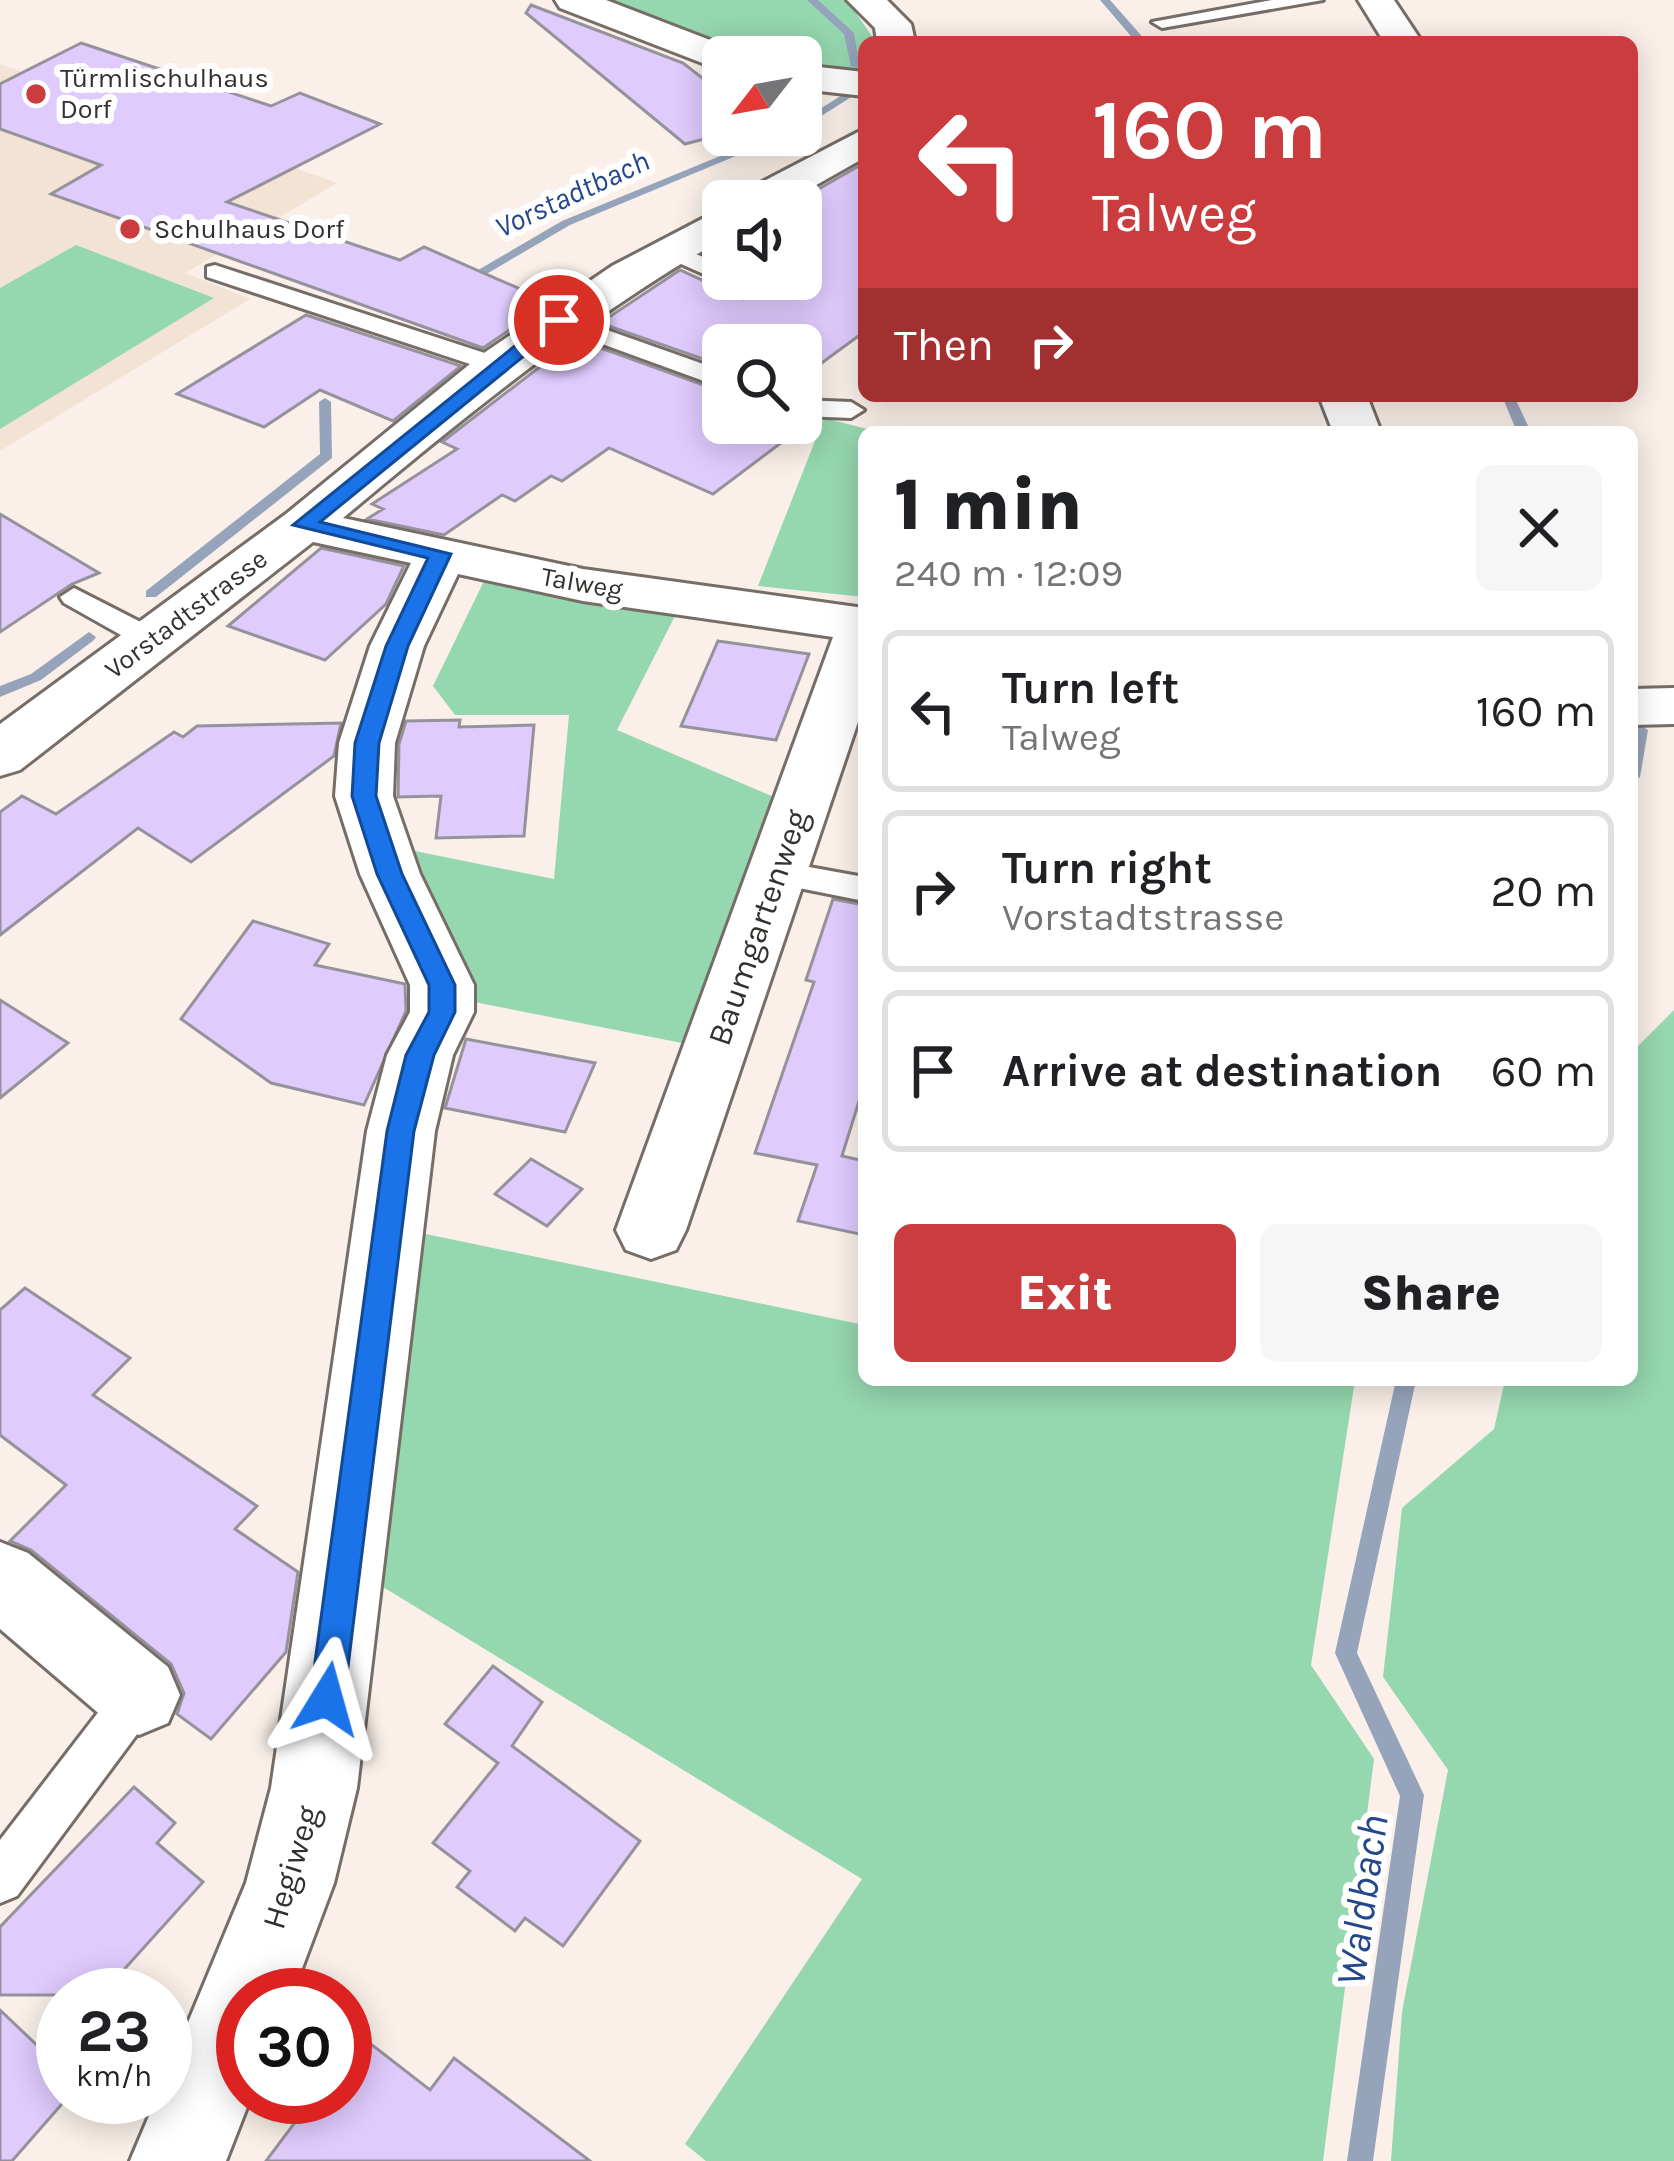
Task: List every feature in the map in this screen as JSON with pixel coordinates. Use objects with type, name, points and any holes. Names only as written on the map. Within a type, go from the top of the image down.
[{"type":"street","points":[[573,0],[702,50]]},
{"type":"street","points":[[865,0],[892,24],[895,36]]},
{"type":"street","points":[[1376,0],[1399,36]]},
{"type":"street","points":[[822,79],[858,83]]},
{"type":"street","points":[[795,180],[858,144]]},
{"type":"street","name":"Vorstadtstrasse","points":[[0,757],[21,736],[304,525],[497,365],[559,320],[702,233]]},
{"type":"street","name":"Talweg","points":[[304,525],[583,585],[858,624]]},
{"type":"street","name":"Hegiweg","points":[[256,1968],[290,1883],[314,1788],[400,1131],[420,1055],[442,1012],[442,985],[390,874],[364,796],[367,743],[397,646],[441,554]]},
{"type":"street","name":"Baumgartenweg","points":[[651,1230],[858,642]]},
{"type":"street","points":[[0,1579],[140,1695]]},
{"type":"street","name":"Hegiweg","points":[[178,2161],[216,2067]]},
{"type":"lane","points":[[1162,22],[1312,0]]},
{"type":"lane","points":[[671,251],[702,265]]},
{"type":"lane","points":[[215,272],[497,365]]},
{"type":"lane","points":[[559,320],[702,372]]},
{"type":"lane","points":[[822,409],[850,410]]},
{"type":"lane","points":[[74,597],[154,640]]},
{"type":"lane","points":[[776,873],[858,888]]},
{"type":"lane","points":[[0,1879],[140,1695]]},
{"type":"shaded area","name":"Schulhaus Dorf","points":[[0,64],[337,183],[185,273],[250,299],[0,451]]},
{"type":"green space","points":[[603,0],[847,0],[872,36],[858,36],[858,74],[822,71],[822,36],[702,38]]},
{"type":"green space","points":[[76,245],[214,298],[0,429],[0,288]]},
{"type":"green space","points":[[824,418],[858,427],[858,596],[758,586],[814,444],[822,444]]},
{"type":"green space","points":[[485,579],[676,614],[617,730],[781,800],[687,1044],[469,1001],[405,849],[554,879],[569,715],[455,715],[433,686]]},
{"type":"green space","points":[[1674,1010],[1674,2161],[1391,2161],[1402,2012],[1448,1770],[1383,1677],[1402,1508],[1494,1429],[1504,1386],[1638,1386],[1638,1046]]},
{"type":"green space","points":[[387,1226],[858,1324],[858,1386],[1354,1386],[1311,1665],[1374,1759],[1323,2161],[706,2161],[685,2144],[862,1879],[347,1565]]},
{"type":"building","points":[[531,5],[683,63],[702,78],[702,140],[685,144],[526,13]]},
{"type":"building","points":[[81,43],[271,106],[300,93],[380,124],[227,202],[400,260],[424,247],[550,302],[483,348],[51,194],[101,165],[0,129],[0,84]]},
{"type":"building","points":[[858,166],[858,336],[822,363],[822,324],[702,324],[702,359],[600,323],[680,270],[702,280],[702,300],[822,300],[822,187]]},
{"type":"building","points":[[306,315],[461,366],[393,421],[320,390],[264,427],[177,394]]},
{"type":"building","points":[[576,339],[702,384],[702,444],[779,444],[713,494],[609,448],[562,481],[551,476],[515,501],[502,495],[444,535],[367,519],[383,509],[372,504],[457,449],[442,442]]},
{"type":"building","points":[[0,514],[99,573],[72,584],[0,632]]},
{"type":"building","points":[[321,548],[404,566],[386,604],[325,660],[228,626]]},
{"type":"building","points":[[718,641],[809,654],[776,740],[681,726]]},
{"type":"building","points":[[460,720],[459,727],[534,725],[524,836],[436,838],[441,796],[398,797],[399,744],[406,721]]},
{"type":"building","points":[[341,723],[334,756],[191,862],[138,828],[0,935],[0,812],[22,796],[56,814],[174,732],[183,737],[197,726]]},
{"type":"building","points":[[833,899],[858,904],[858,1104],[842,1156],[858,1160],[858,1234],[798,1221],[817,1165],[755,1153],[814,982],[806,980]]},
{"type":"building","points":[[253,921],[329,944],[315,965],[405,984],[406,1011],[364,1105],[271,1083],[181,1019]]},
{"type":"building","points":[[0,1000],[68,1043],[0,1098]]},
{"type":"building","points":[[466,1039],[595,1063],[565,1132],[445,1108]]},
{"type":"building","points":[[531,1159],[582,1189],[547,1226],[495,1194]]},
{"type":"building","points":[[25,1288],[130,1358],[93,1395],[257,1506],[235,1529],[298,1572],[286,1652],[211,1739],[177,1714],[184,1693],[171,1664],[31,1550],[10,1541],[66,1485],[0,1435],[0,1310]]},
{"type":"building","points":[[493,1666],[542,1702],[512,1746],[640,1841],[563,1946],[525,1918],[515,1931],[457,1887],[470,1871],[433,1843],[498,1763],[445,1724]]},
{"type":"building","points":[[134,1787],[175,1823],[157,1843],[203,1882],[125,1968],[36,1968],[36,1995],[0,1995],[0,1927]]},
{"type":"building","points":[[0,2010],[36,2044],[36,2124],[44,2124],[12,2161],[0,2161]]},
{"type":"building","points":[[372,2045],[430,2090],[454,2058],[590,2161],[266,2161],[294,2124],[372,2124]]},
{"type":"waterway","name":"Vorstadtbach","points":[[812,0],[849,33],[856,66]]},
{"type":"waterway","name":"Waldbach","points":[[1105,0],[1137,36]]},
{"type":"waterway","name":"Vorstadtbach","points":[[822,113],[854,92]]},
{"type":"waterway","name":"Vorstadtbach","points":[[462,283],[566,223],[730,156]]},
{"type":"waterway","name":"Vorstadtbach","points":[[151,594],[327,455],[325,402]]},
{"type":"waterway","name":"Waldbach","points":[[1511,402],[1521,426]]},
{"type":"waterway","name":"Vorstadtbach","points":[[0,692],[36,677],[89,637]]},
{"type":"waterway","name":"Waldbach","points":[[1638,742],[1640,730]]},
{"type":"waterway","name":"Waldbach","points":[[1360,2161],[1412,1795],[1346,1653],[1405,1386]]},
{"type":"place","name":"Türmlischulhaus Dorf","points":[[36,94]]},
{"type":"place","name":"Schulhaus Dorf","points":[[130,229]]},
{"type":"route","points":[[327,1699],[400,1131],[420,1055],[442,1012],[442,985],[390,874],[364,796],[367,743],[397,646],[441,554],[304,525],[497,365],[559,320]]}]
